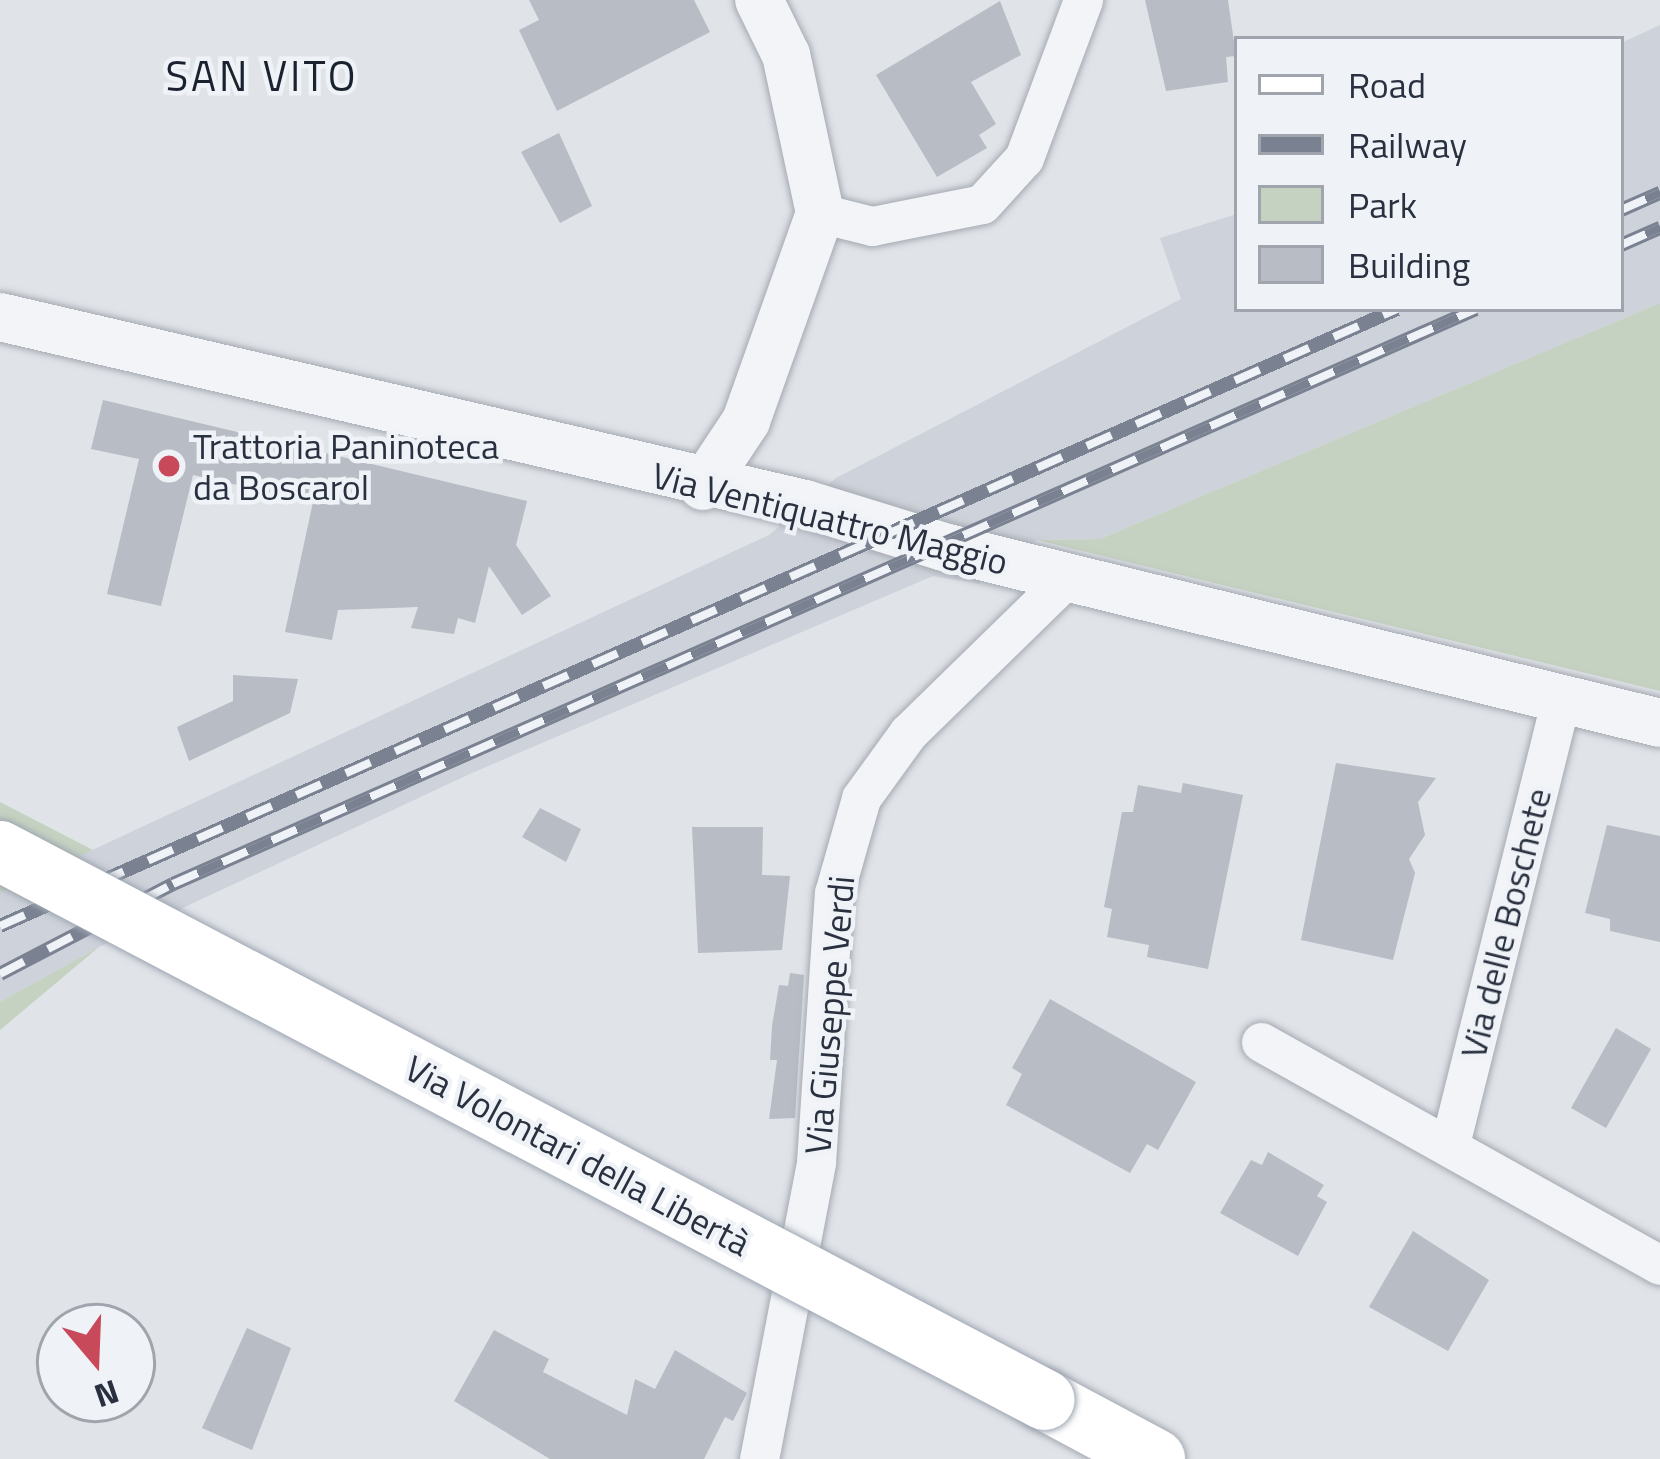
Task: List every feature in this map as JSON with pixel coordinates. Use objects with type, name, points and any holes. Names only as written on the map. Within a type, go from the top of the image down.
[{"type":"main road","name":"Via Volontari della Libertà","points":[[0,851],[1155,1459]]},
{"type":"street","points":[[704,486],[746,421],[820,213],[786,55],[759,0]]},
{"type":"street","points":[[820,213],[872,226],[982,204],[1024,158],[1084,0]]},
{"type":"street","name":"Via Ventiquattro Maggio","points":[[0,317],[704,486],[805,504],[1068,578],[1660,723]]},
{"type":"street","name":"Via Giuseppe Verdi","points":[[756,1457],[816,1162],[834,893],[861,798],[908,733],[1068,578]]},
{"type":"street","name":"Via delle Boschete","points":[[1450,1144],[1560,702]]},
{"type":"street","points":[[1262,1042],[1660,1265]]},
{"type":"shaded area","points":[[1660,25],[1660,303],[1100,539],[1037,540],[979,584],[933,576],[472,773],[99,947],[0,1002],[0,893],[769,535],[836,478],[1181,299],[1160,238],[1234,215],[1234,312],[1624,312],[1624,42]]},
{"type":"green space","points":[[1660,303],[1660,691],[1037,540],[1100,539]]},
{"type":"green space","points":[[0,802],[93,850],[0,893]]},
{"type":"green space","points":[[99,947],[0,1030],[0,1002]]},
{"type":"building","points":[[529,0],[694,0],[710,32],[557,111],[519,30],[539,20]]},
{"type":"building","points":[[1145,0],[1228,0],[1234,56],[1226,57],[1228,82],[1166,91]]},
{"type":"building","points":[[1000,1],[1021,55],[971,82],[996,124],[979,135],[987,148],[937,177],[876,75]]},
{"type":"building","points":[[559,133],[592,206],[560,223],[521,152]]},
{"type":"building","points":[[103,400],[527,501],[516,545],[551,596],[522,615],[489,566],[475,623],[458,618],[454,634],[411,628],[418,607],[338,610],[332,640],[285,632],[313,502],[193,475],[161,606],[107,594],[139,459],[91,449]]},
{"type":"building","points":[[233,675],[298,679],[290,713],[189,761],[177,727],[233,701]]},
{"type":"building","points":[[1336,763],[1436,778],[1418,802],[1425,835],[1409,859],[1415,873],[1393,960],[1301,940]]},
{"type":"building","points":[[1183,783],[1243,795],[1208,969],[1147,957],[1149,945],[1107,937],[1112,909],[1104,907],[1122,812],[1133,812],[1138,785],[1181,793]]},
{"type":"building","points":[[540,808],[581,829],[566,862],[522,837]]},
{"type":"building","points":[[1607,825],[1660,836],[1660,942],[1610,931],[1610,919],[1585,913]]},
{"type":"building","points":[[692,827],[763,827],[762,875],[790,876],[782,950],[698,953]]},
{"type":"building","points":[[790,973],[804,975],[795,1118],[769,1119],[777,1060],[770,1060],[772,1026],[779,985],[788,986]]},
{"type":"building","points":[[1050,999],[1196,1082],[1158,1150],[1147,1144],[1130,1173],[1006,1105],[1022,1074],[1012,1068]]},
{"type":"building","points":[[1616,1028],[1651,1049],[1606,1128],[1571,1108]]},
{"type":"building","points":[[1268,1152],[1324,1185],[1317,1196],[1327,1202],[1298,1256],[1220,1213],[1251,1160],[1262,1165]]},
{"type":"building","points":[[1413,1231],[1489,1280],[1448,1351],[1369,1307]]},
{"type":"building","points":[[247,1328],[291,1348],[252,1450],[202,1428]]},
{"type":"building","points":[[494,1330],[549,1359],[543,1372],[627,1415],[635,1379],[655,1389],[675,1350],[747,1393],[733,1421],[725,1417],[704,1459],[550,1459],[454,1401]]},
{"type":"railway","points":[[1624,209],[1660,193]]},
{"type":"railway","points":[[1624,244],[1660,228]]},
{"type":"railway","points":[[0,926],[1390,312]]},
{"type":"railway","points":[[0,974],[173,884],[1469,312]]},
{"type":"place","name":"Trattoria Paninoteca da Boscarol","points":[[169,466]]},
{"type":"district","name":"SAN VITO","points":[[262,75]]}]
